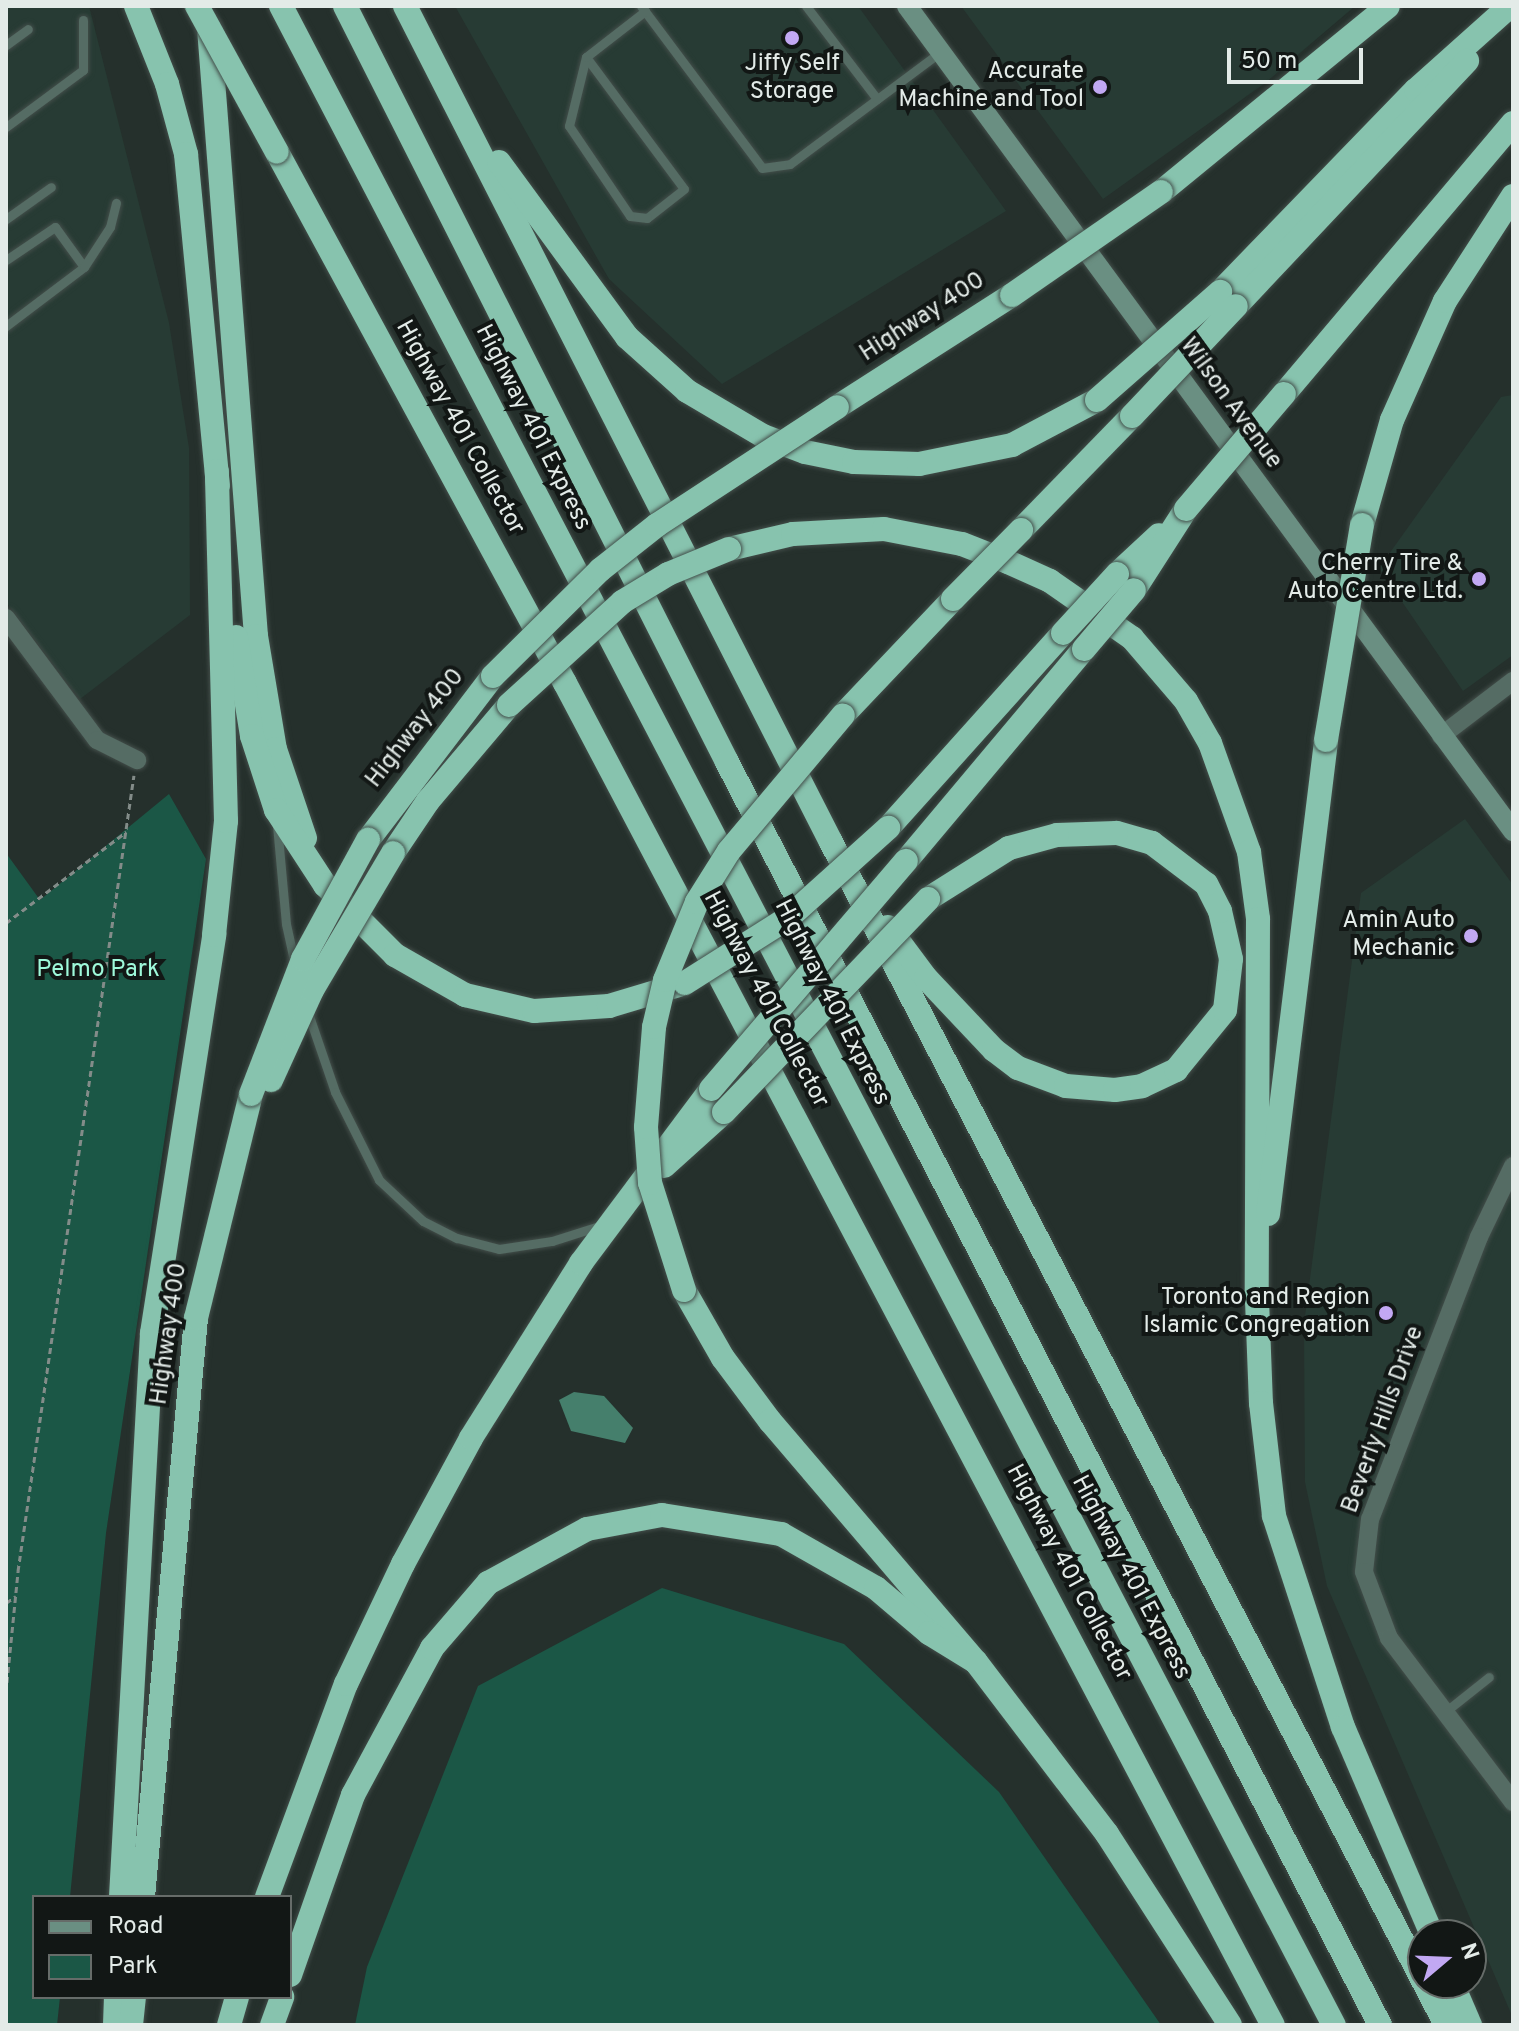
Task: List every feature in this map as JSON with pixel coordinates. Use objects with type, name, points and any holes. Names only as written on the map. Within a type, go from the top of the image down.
[{"type":"highway","points":[[136,6],[167,84],[186,154],[217,471],[243,686],[276,810],[325,885],[395,955],[477,998],[534,1011],[572,1011],[609,1006],[685,983],[788,918],[888,828],[1063,633],[1125,582]]},
{"type":"highway","name":"Highway 401 Collector","points":[[197,6],[572,697],[1273,2025]]},
{"type":"highway","points":[[206,6],[244,531],[260,670],[286,785],[325,885]]},
{"type":"highway","name":"Highway 401 Express","points":[[281,6],[1334,2025]]},
{"type":"highway","name":"Highway 401 Express","points":[[345,6],[727,762],[1380,2025]]},
{"type":"highway","points":[[405,6],[446,81],[831,842],[1446,2025]]},
{"type":"highway","name":"Highway 400","points":[[143,1895],[196,1318],[214,1236],[303,959],[368,840],[493,676],[600,570],[657,525],[1012,295],[1161,192],[1388,6]]},
{"type":"highway","points":[[1230,2025],[1107,1834],[976,1662],[770,1421],[723,1358],[684,1290],[650,1183],[646,1127],[654,1027],[665,980],[697,902],[729,851],[843,715],[1132,416],[1228,299],[1416,90],[1512,7]]},
{"type":"highway","points":[[446,81],[568,262],[627,337],[687,391],[763,436],[805,452],[854,462],[919,464],[1012,445],[1097,400],[1228,299]]},
{"type":"highway","points":[[268,1895],[346,1684],[403,1564],[538,1326],[610,1222],[711,1089],[1084,649],[1125,582],[1513,123]]},
{"type":"highway","points":[[1257,1300],[1326,740],[1362,525],[1392,420],[1445,301],[1513,196]]},
{"type":"highway","points":[[121,1895],[152,1333],[214,935],[226,821],[217,471]]},
{"type":"highway","points":[[257,1096],[312,990],[393,853],[428,801],[509,705],[622,602],[668,574],[729,549],[793,534],[855,528],[909,532],[962,544],[1050,581],[1097,610],[1141,648],[1186,701],[1232,794],[1249,852],[1258,919],[1257,1300],[1261,1403],[1274,1516],[1343,1727],[1425,1919]]},
{"type":"highway","points":[[627,1199],[724,1112],[928,899],[1009,848],[1057,835],[1116,833],[1152,843],[1206,884],[1220,911],[1231,959],[1225,1010],[1176,1070],[1142,1086],[1089,1091],[1041,1079],[994,1050],[959,1017],[916,966],[831,842]]},
{"type":"highway","points":[[292,1969],[353,1795],[432,1648],[488,1583],[587,1529],[662,1515],[781,1534],[876,1588],[929,1633],[976,1662]]},
{"type":"highway","points":[[115,2025],[116,1999]]},
{"type":"highway","points":[[131,2025],[134,1999]]},
{"type":"highway","points":[[229,2025],[236,1999]]},
{"type":"highway","points":[[272,2025],[281,1999]]},
{"type":"highway","points":[[1459,1999],[1470,2025]]},
{"type":"main road","name":"Wilson Avenue","points":[[907,6],[1513,831]]},
{"type":"street","points":[[6,618],[97,740],[137,760]]},
{"type":"street","points":[[1441,736],[1513,681]]},
{"type":"street","name":"Beverly Hills Drive","points":[[1513,1166],[1479,1237],[1370,1519],[1364,1572],[1374,1609],[1389,1638],[1513,1802]]},
{"type":"lane","points":[[806,6],[877,99]]},
{"type":"lane","points":[[586,57],[684,189],[647,218],[630,216],[569,126],[586,57],[643,9],[762,168],[790,164],[940,52]]},
{"type":"lane","points":[[6,127],[83,70],[83,20]]},
{"type":"lane","points":[[6,45],[28,29]]},
{"type":"lane","points":[[6,219],[51,187]]},
{"type":"lane","points":[[6,326],[84,267],[110,227],[116,203]]},
{"type":"lane","points":[[6,260],[55,227],[84,267]]},
{"type":"lane","points":[[276,810],[286,924],[298,980],[335,1092],[379,1180],[423,1221],[457,1238],[499,1249],[552,1241],[610,1222]]},
{"type":"lane","points":[[1445,1712],[1489,1677]]},
{"type":"path","points":[[6,1692],[16,1596],[137,760]]},
{"type":"path","points":[[6,923],[126,832]]},
{"type":"path","points":[[6,1603],[16,1596]]},
{"type":"shaded area","points":[[6,6],[89,6],[169,323],[189,448],[190,615],[80,699],[6,602]]},
{"type":"shaded area","points":[[455,6],[858,6],[1006,211],[722,384],[609,279]]},
{"type":"shaded area","points":[[961,6],[1355,6],[1265,83],[1103,199]]},
{"type":"shaded area","points":[[1513,395],[1513,655],[1463,691],[1379,568],[1501,397]]},
{"type":"shaded area","points":[[1465,819],[1513,885],[1513,2018],[1487,1958],[1487,1919],[1470,1919],[1327,1586],[1305,1482],[1304,1324],[1361,893]]},
{"type":"shaded area","points":[[574,1392],[604,1396],[633,1428],[625,1443],[571,1431],[559,1400]]},
{"type":"green space","name":"Pelmo Park","points":[[169,794],[206,859],[106,1533],[70,1895],[32,1895],[32,1999],[60,1999],[57,2025],[6,2025],[6,853],[40,900]]},
{"type":"green space","points":[[662,1588],[844,1644],[999,1792],[1161,2025],[355,2025],[367,1967],[478,1686]]},
{"type":"place","name":"Jiffy Self Storage","points":[[792,38]]},
{"type":"place","name":"Accurate Machine and Tool","points":[[1100,87]]},
{"type":"place","name":"Cherry Tire & Auto Centre Ltd.","points":[[1479,579]]},
{"type":"place","name":"Amin Auto Mechanic","points":[[1471,936]]},
{"type":"place","name":"Toronto and Region Islamic Congregation","points":[[1386,1313]]}]
